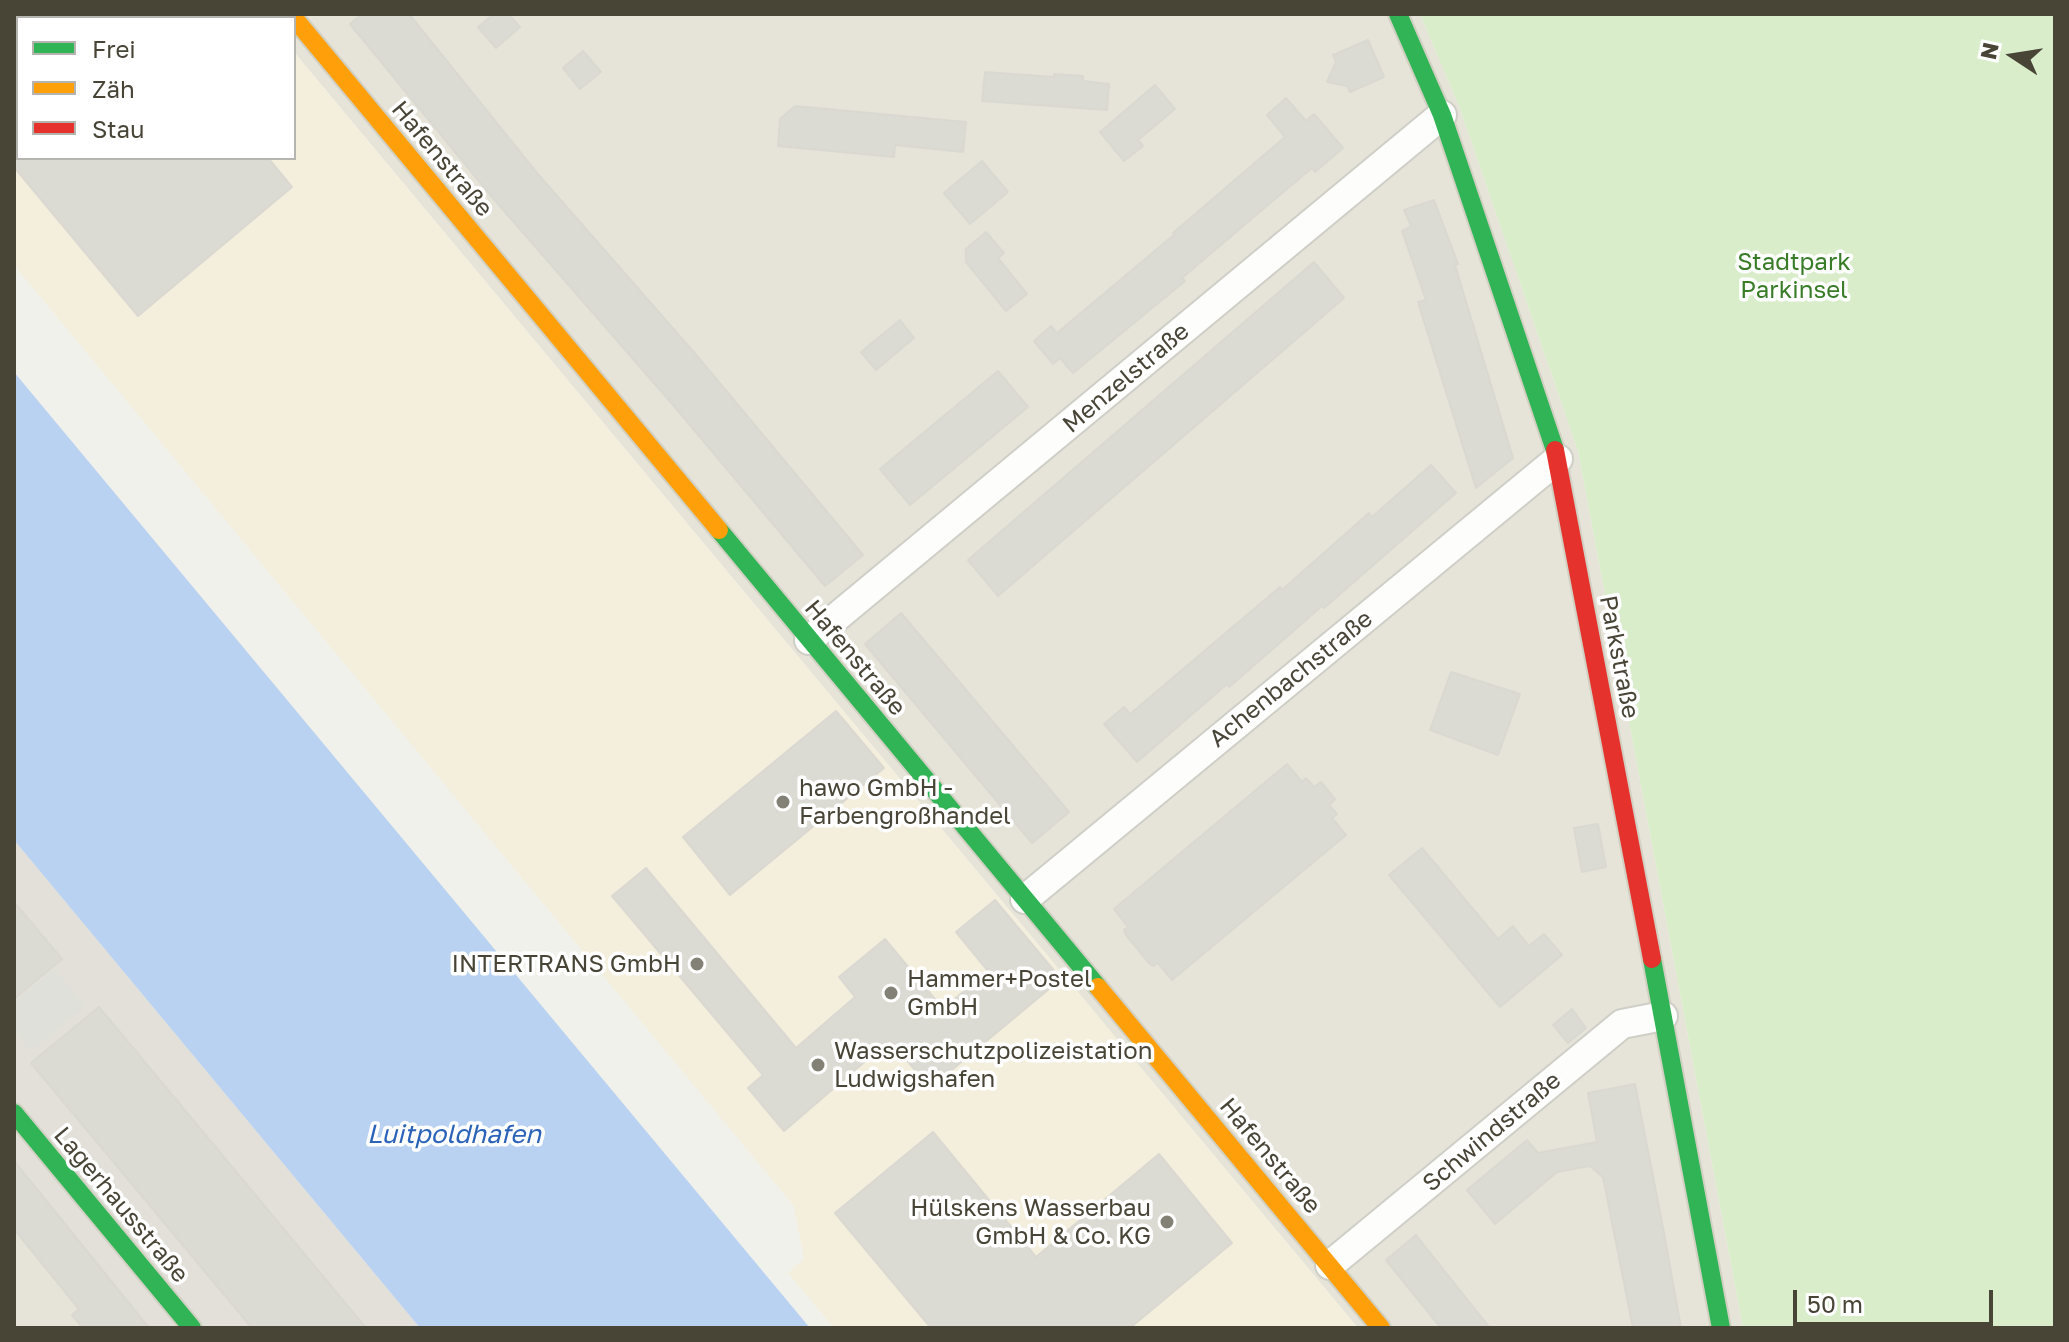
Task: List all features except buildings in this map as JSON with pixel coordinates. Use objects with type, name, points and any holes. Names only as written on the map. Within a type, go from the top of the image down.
[{"type":"street","name":"Parkstraße","points":[[1398,14],[1442,115],[1558,459],[1721,1328]]},
{"type":"street","name":"Hafenstraße","points":[[296,21],[1381,1328]]},
{"type":"street","name":"Menzelstraße","points":[[809,640],[1442,115]]},
{"type":"street","name":"Achenbachstraße","points":[[1025,899],[1558,459]]},
{"type":"street","name":"Schwindstraße","points":[[1330,1265],[1622,1024],[1663,1016]]},
{"type":"street","name":"Lagerhausstraße","points":[[14,1113],[192,1328]]},
{"type":"shaded area","points":[[14,14],[262,14],[264,16],[16,16],[16,160],[296,160],[296,54],[1358,1328],[834,1328],[788,1273],[804,1259],[794,1206],[14,265]]},
{"type":"shaded area","points":[[262,14],[1420,14],[1459,106],[1578,451],[1743,1328],[1358,1328],[296,54],[296,16]]},
{"type":"shaded area","points":[[14,840],[420,1328],[128,1328],[14,1194]]},
{"type":"shaded area","points":[[55,969],[85,1006],[31,1051],[14,1030],[14,1002]]},
{"type":"shaded area","points":[[14,1194],[128,1328],[14,1328]]},
{"type":"green space","name":"Stadtpark Parkinsel","points":[[1420,14],[2055,14],[2055,1328],[1743,1328],[1578,451],[1459,106]]},
{"type":"water","name":"Luitpoldhafen","points":[[14,372],[810,1328],[420,1328],[14,840]]},
{"type":"traffic: fast","points":[[1398,14],[1442,115],[1555,450]]},
{"type":"traffic: fast","points":[[719,530],[1098,987]]},
{"type":"traffic: fast","points":[[1652,959],[1721,1328]]},
{"type":"traffic: fast","points":[[14,1113],[192,1328]]},
{"type":"traffic: slow","points":[[296,20],[719,530]]},
{"type":"traffic: slow","points":[[1098,987],[1381,1328]]},
{"type":"traffic: jam","points":[[1555,450],[1652,959]]},
{"type":"place","name":"hawo GmbH - Farbengroßhandel","points":[[783,802]]},
{"type":"place","name":"INTERTRANS GmbH","points":[[697,964]]},
{"type":"place","name":"Hammer+Postel GmbH","points":[[891,993]]},
{"type":"place","name":"Wasserschutzpolizeistation Ludwigshafen","points":[[818,1065]]},
{"type":"place","name":"Hülskens Wasserbau GmbH & Co. KG","points":[[1167,1222]]}]
